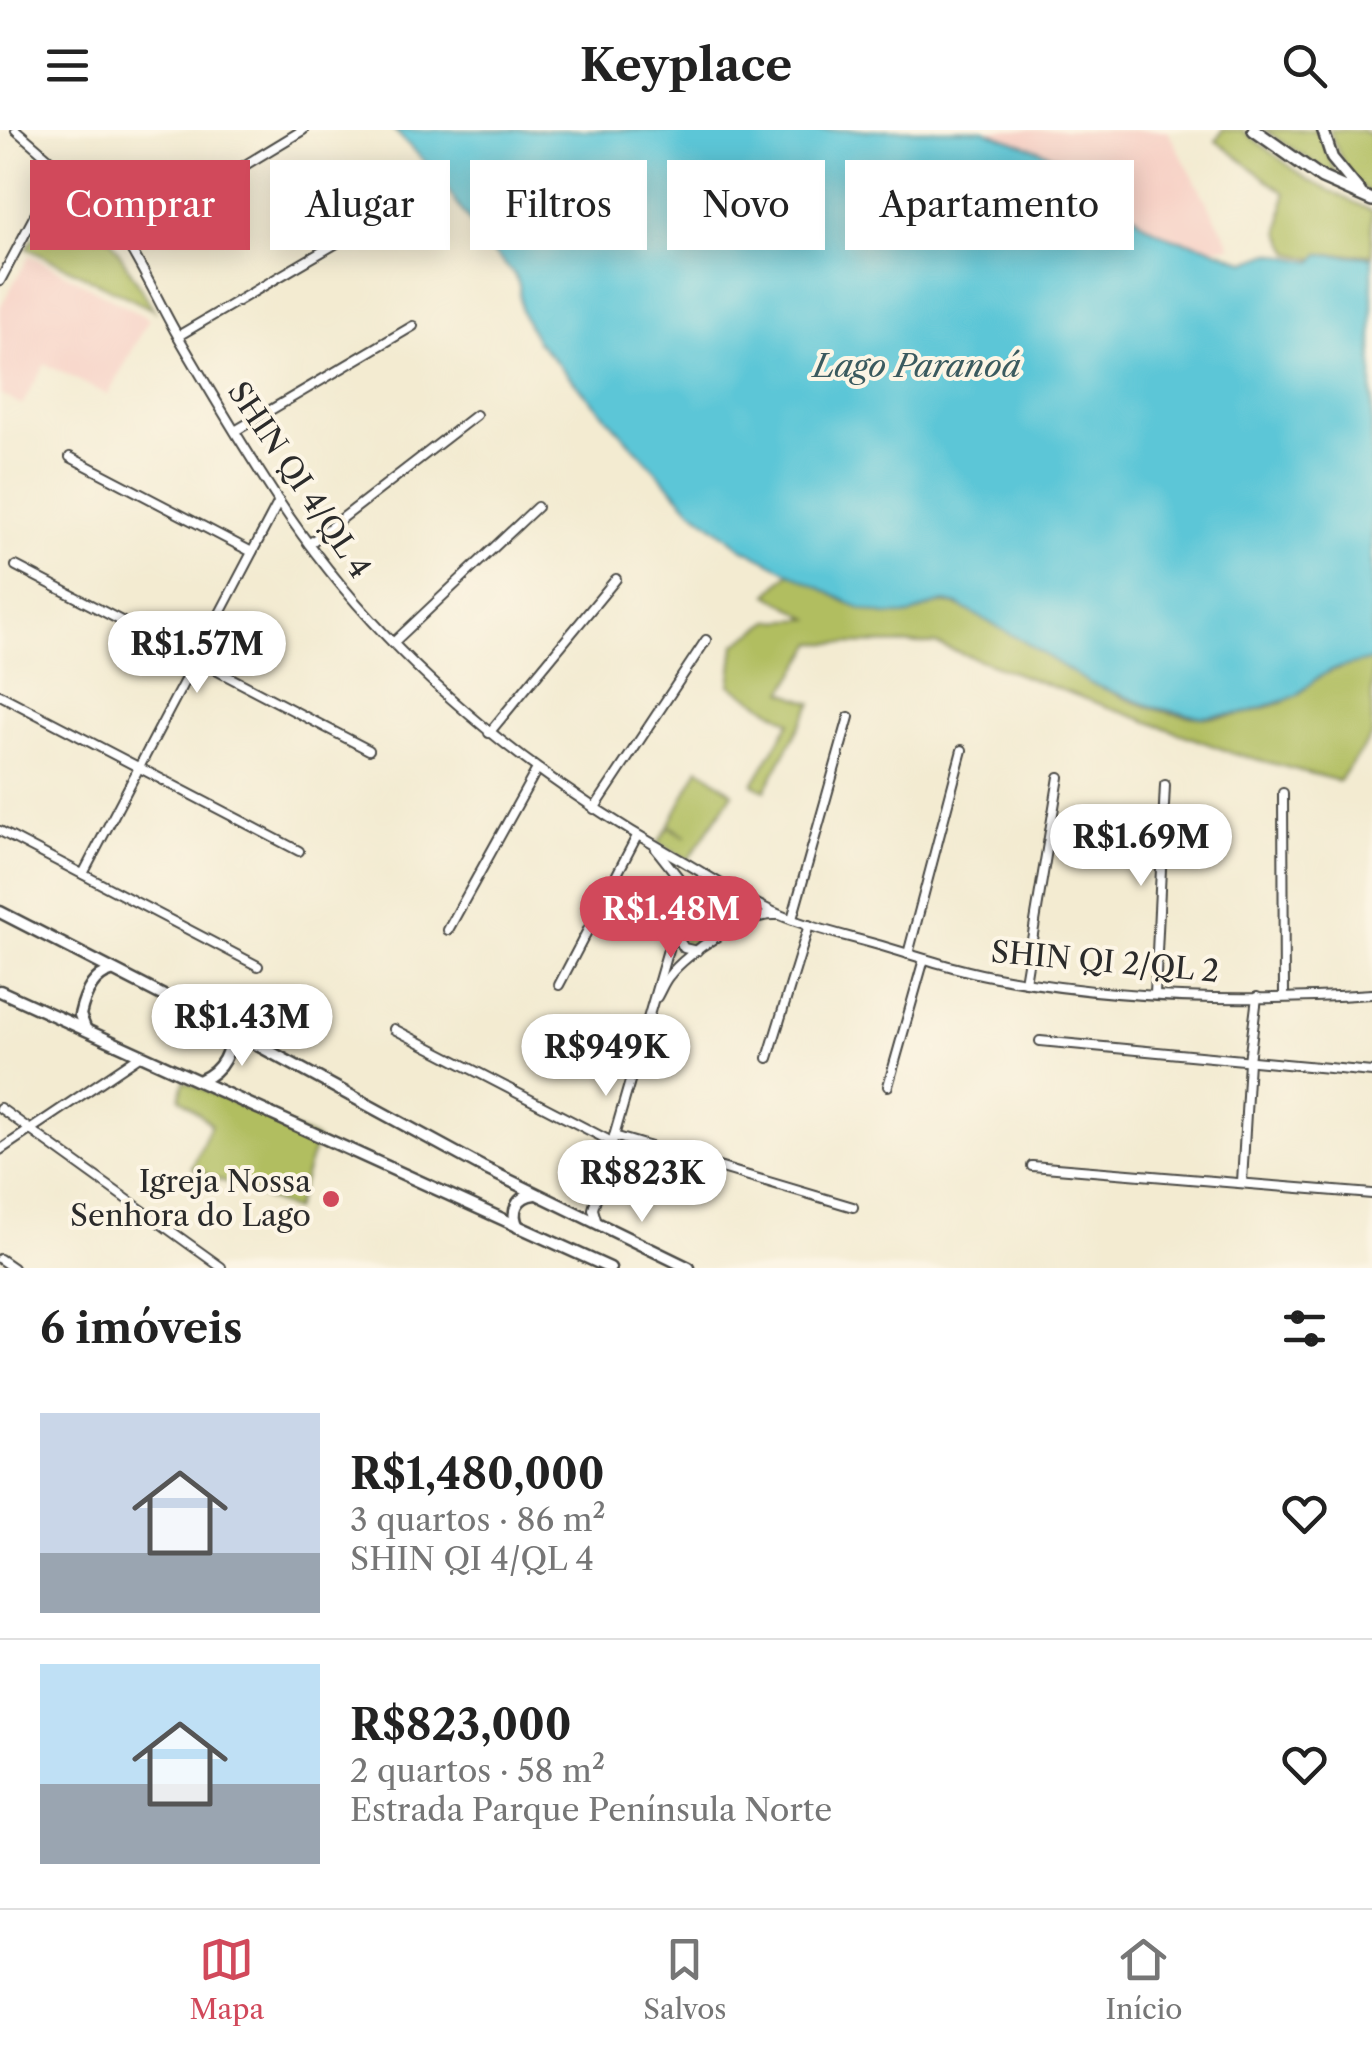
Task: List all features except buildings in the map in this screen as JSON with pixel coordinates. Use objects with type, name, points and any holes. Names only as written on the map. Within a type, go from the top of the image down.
[{"type":"highway","points":[[1254,130],[1322,178],[1368,198]]},
{"type":"main road","points":[[1323,130],[1332,158],[1348,182],[1368,198]]},
{"type":"main road","points":[[0,912],[536,1194],[689,1268]]},
{"type":"main road","points":[[85,1028],[80,1014],[86,997],[98,977],[112,971]]},
{"type":"main road","points":[[0,991],[610,1268]]},
{"type":"main road","points":[[201,1080],[215,1072],[226,1057],[230,1046],[228,1029]]},
{"type":"main road","points":[[518,1227],[516,1205],[536,1194]]},
{"type":"main road","points":[[649,1251],[652,1265]]},
{"type":"street","name":"SHIN QI 4/QL 4","points":[[16,130],[51,160]]},
{"type":"street","points":[[28,140],[37,130]]},
{"type":"street","points":[[250,162],[303,130]]},
{"type":"street","points":[[42,152],[44,160]]},
{"type":"street","points":[[0,281],[30,224]]},
{"type":"street","name":"SHIN QI 4/QL 4","points":[[128,250],[278,500],[309,544],[392,643],[489,734],[537,770],[653,846],[742,895]]},
{"type":"street","points":[[178,336],[325,250]]},
{"type":"street","points":[[235,432],[413,326]]},
{"type":"street","points":[[309,544],[476,416]]},
{"type":"street","points":[[70,456],[252,552]]},
{"type":"street","points":[[83,874],[278,500]]},
{"type":"street","points":[[392,643],[536,506]]},
{"type":"street","points":[[16,566],[370,750]]},
{"type":"street","points":[[489,734],[616,579]]},
{"type":"street","points":[[594,809],[706,640]]},
{"type":"street","points":[[0,695],[299,851]]},
{"type":"street","points":[[792,919],[849,717]]},
{"type":"street","points":[[908,954],[962,750]]},
{"type":"street","points":[[448,930],[537,770]]},
{"type":"street","points":[[1024,982],[1059,778]]},
{"type":"street","points":[[1155,994],[1165,785]]},
{"type":"street","points":[[1283,794],[1284,997]]},
{"type":"street","points":[[0,831],[258,966]]},
{"type":"street","points":[[559,985],[637,836]]},
{"type":"street","name":"SHIN QI 4/QL 4","points":[[653,846],[678,877],[682,894],[680,915]]},
{"type":"street","points":[[598,1225],[593,1209],[674,932],[690,898],[713,880]]},
{"type":"street","points":[[737,926],[746,914],[742,895]]},
{"type":"street","name":"SHIN QI 2/QL 2","points":[[742,895],[809,925],[924,959],[1024,982],[1155,994],[1372,994]]},
{"type":"street","points":[[655,1000],[670,974],[697,951],[761,915],[781,915]]},
{"type":"street","points":[[768,1058],[809,925]]},
{"type":"street","points":[[674,932],[684,948],[697,951]]},
{"type":"street","points":[[888,1086],[924,959]]},
{"type":"street","points":[[1242,1182],[1257,997]]},
{"type":"street","points":[[394,1028],[614,1139],[853,1207]]},
{"type":"street","points":[[1040,1041],[1372,1072]]},
{"type":"street","points":[[124,1064],[128,1048]]},
{"type":"street","points":[[0,1150],[143,1054]]},
{"type":"street","points":[[0,1108],[221,1267]]},
{"type":"street","points":[[1032,1166],[1372,1194]]},
{"type":"street","points":[[579,1216],[593,1209]]},
{"type":"street","points":[[0,1259],[13,1268]]},
{"type":"shaded area","points":[[983,130],[1167,130],[1232,247],[1209,247],[1171,238],[1141,222],[1134,215],[1134,160],[1065,160]]},
{"type":"shaded area","points":[[30,255],[149,319],[108,395],[45,364],[22,405],[0,394],[0,307]]},
{"type":"green space","points":[[1223,130],[1242,130],[1308,180],[1372,211],[1372,255],[1322,254],[1314,259],[1291,253],[1280,232],[1285,193],[1216,141]]},
{"type":"green space","points":[[1264,130],[1318,130],[1343,182]]},
{"type":"green space","points":[[1329,130],[1361,130],[1372,135],[1372,195],[1350,174]]},
{"type":"green space","points":[[31,250],[117,250],[154,310]]},
{"type":"green space","points":[[791,571],[850,604],[875,613],[897,615],[942,604],[961,607],[1097,685],[1169,713],[1207,718],[1247,713],[1292,698],[1327,673],[1372,660],[1372,736],[1339,781],[1233,753],[936,644],[814,643],[783,692],[812,703],[765,790],[753,784],[790,722],[730,685],[735,645],[770,621],[810,619],[768,594]]},
{"type":"green space","points":[[699,768],[733,793],[688,860],[658,843],[668,827],[686,837],[669,825]]},
{"type":"green space","points":[[714,885],[735,895],[736,915],[698,943],[687,944],[681,940],[684,914],[699,894]]},
{"type":"green space","points":[[184,1081],[317,1139],[294,1210],[192,1168],[211,1124],[180,1098]]},
{"type":"water","name":"Lago Paranoá","points":[[394,130],[983,130],[1065,160],[845,160],[845,250],[1134,250],[1134,215],[1171,238],[1247,262],[1271,253],[1313,262],[1320,254],[1372,257],[1372,660],[1334,669],[1296,696],[1246,713],[1202,717],[1156,708],[1089,683],[958,605],[945,602],[910,615],[885,615],[861,609],[742,548],[690,508],[536,340],[521,311],[519,284],[491,250],[647,250],[647,160],[470,160],[470,223],[450,193],[450,160],[423,160]]},
{"type":"place","name":"Igreja Nossa Senhora do Lago","points":[[331,1199]]}]
